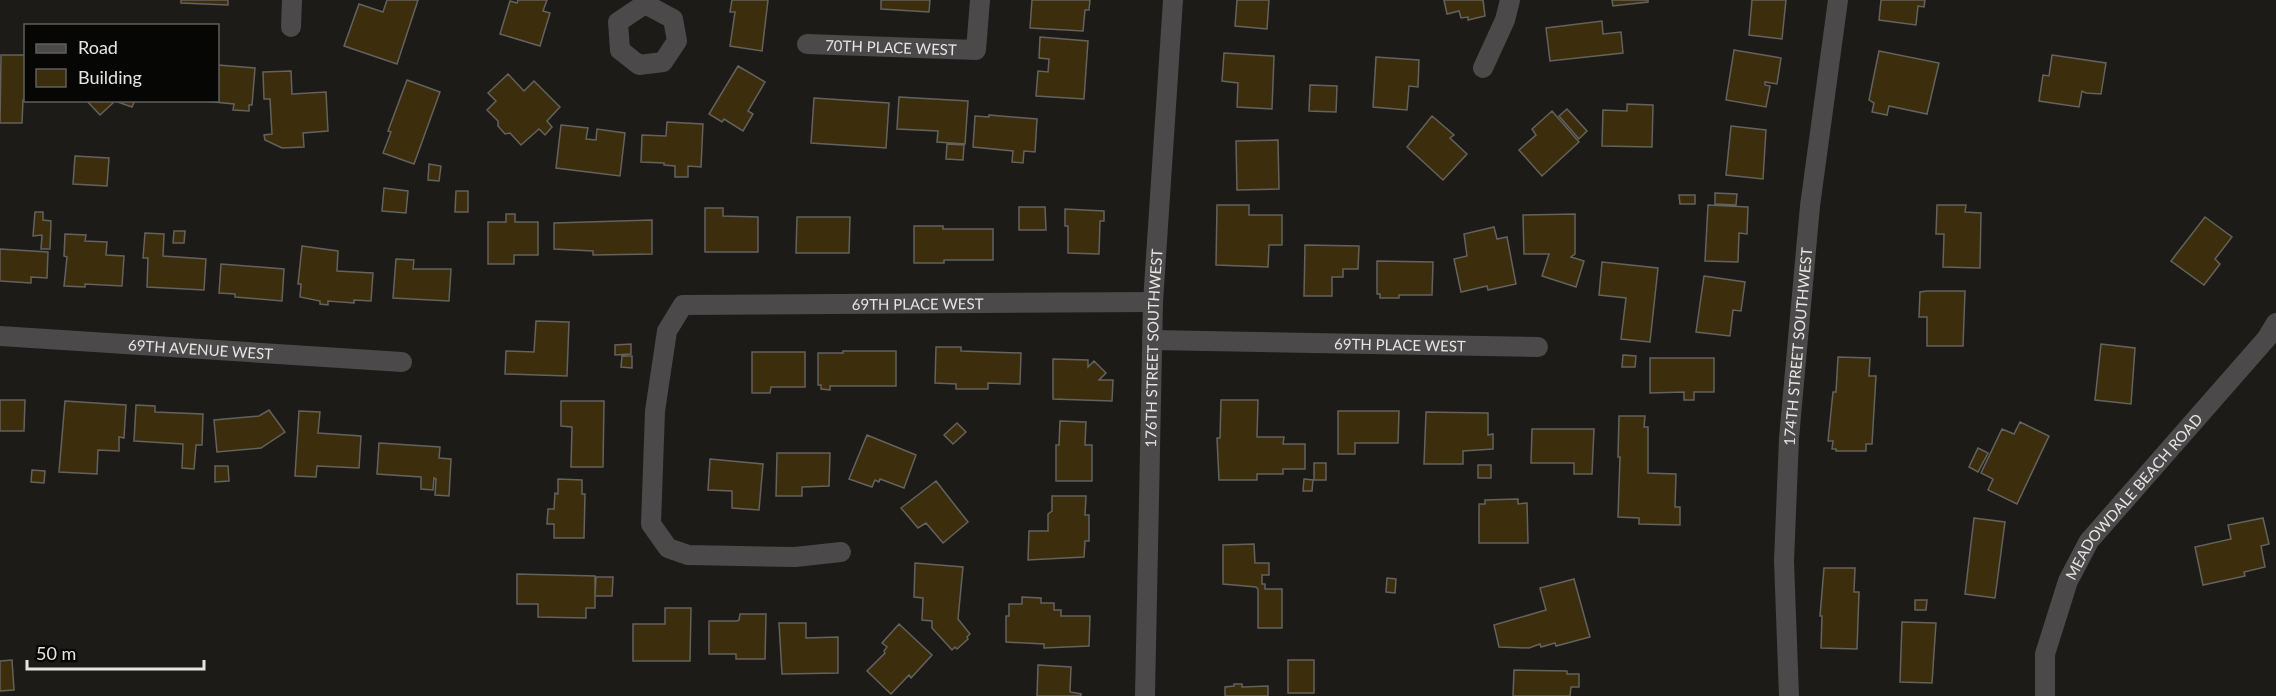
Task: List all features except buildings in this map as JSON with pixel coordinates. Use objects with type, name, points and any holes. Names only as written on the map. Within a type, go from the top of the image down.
[{"type":"street","points":[[291,27],[292,0]]},
{"type":"street","name":"70TH PLACE WEST","points":[[807,45],[976,50],[980,0]]},
{"type":"street","name":"176TH STREET SOUTHWEST","points":[[1145,696],[1153,302],[1173,0]]},
{"type":"street","points":[[1483,68],[1505,20],[1510,0]]},
{"type":"street","name":"174TH STREET SOUTHWEST","points":[[1789,696],[1784,561],[1789,438],[1810,206],[1838,0]]},
{"type":"street","name":"69TH PLACE WEST","points":[[841,552],[795,557],[688,555],[668,548],[651,524],[655,411],[658,388],[667,331],[683,305],[1153,302]]},
{"type":"street","name":"MEADOWDALE BEACH ROAD","points":[[2045,696],[2046,654],[2068,581],[2089,541],[2267,338],[2276,323]]},
{"type":"street","name":"69TH AVENUE WEST","points":[[0,336],[402,362]]},
{"type":"street","name":"69TH PLACE WEST","points":[[1152,340],[1538,347]]}]
